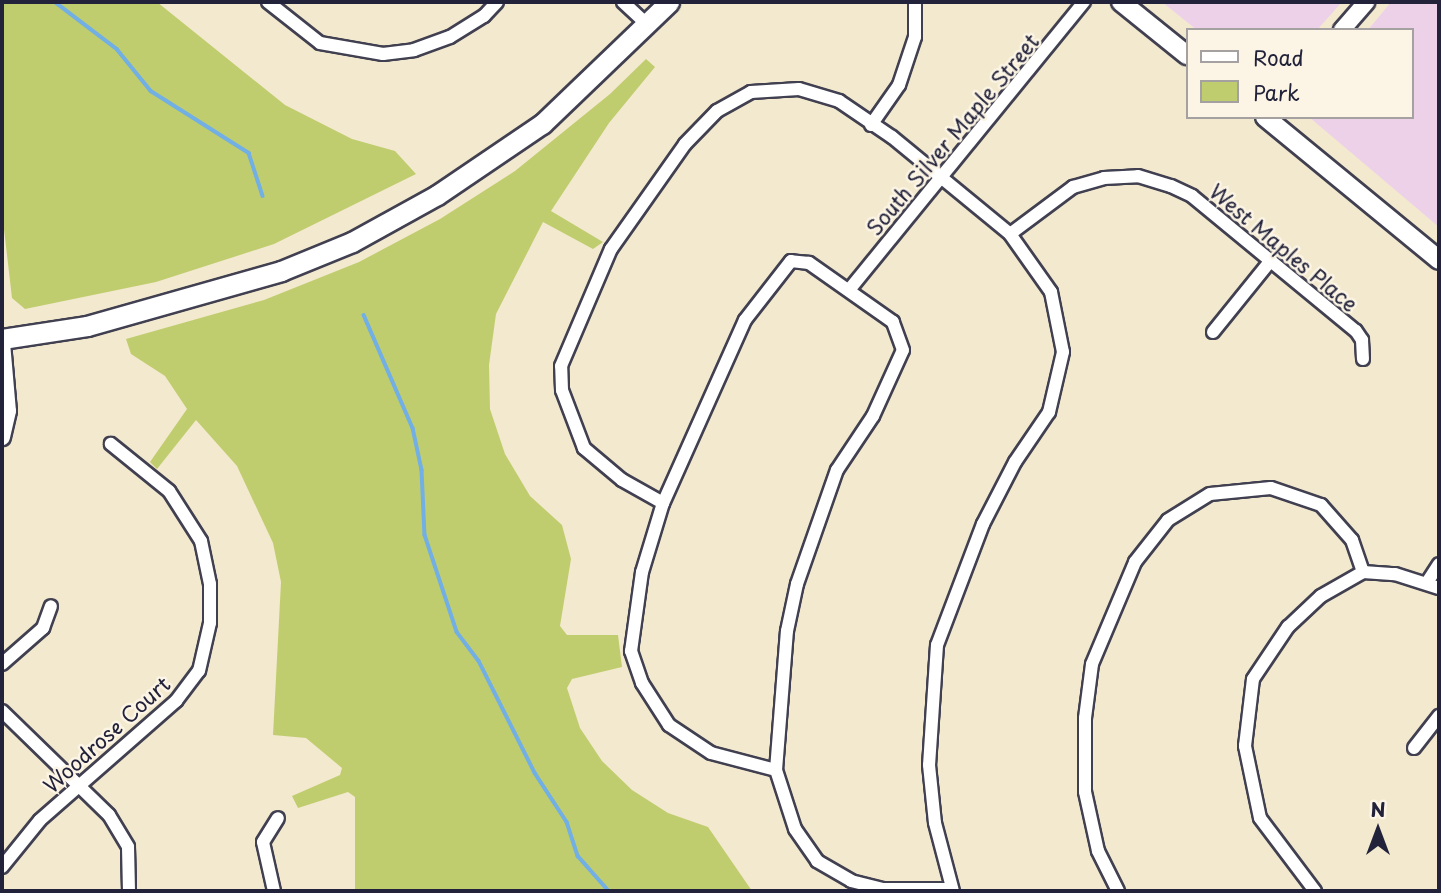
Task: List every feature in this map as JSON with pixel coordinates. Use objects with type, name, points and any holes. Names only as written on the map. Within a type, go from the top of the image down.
[{"type":"main road","points":[[2,341],[88,326],[281,271],[352,242],[437,195],[542,124],[649,26],[669,2]]},
{"type":"main road","points":[[1121,2],[1186,54]]},
{"type":"main road","points":[[1267,119],[1439,260]]},
{"type":"street","points":[[268,2],[320,43],[383,54],[414,50],[450,37],[484,16],[497,2]]},
{"type":"street","points":[[623,2],[649,26]]},
{"type":"street","points":[[871,125],[899,85],[915,37],[915,2]]},
{"type":"street","name":"South Silver Maple Street","points":[[849,289],[1084,2]]},
{"type":"street","points":[[1344,28],[1366,2]]},
{"type":"street","points":[[663,503],[622,480],[584,448],[562,390],[561,366],[611,249],[685,144],[717,111],[751,92],[799,89],[839,101],[892,137],[1010,234],[1051,292],[1063,352],[1049,412],[1015,462],[983,524],[937,645],[929,765],[935,823],[953,890],[883,888],[850,881],[817,861],[795,829],[776,769],[787,631],[797,584],[836,470],[873,416],[903,350],[893,322],[808,262],[790,261],[745,320],[663,503],[642,572],[631,651],[642,683],[668,725],[710,753],[776,769]]},
{"type":"street","name":"West Maples Place","points":[[1010,234],[1073,187],[1104,178],[1138,176],[1192,196],[1356,331],[1362,340],[1363,359]]},
{"type":"street","points":[[1213,332],[1270,260]]},
{"type":"street","points":[[2,341],[8,411],[2,437]]},
{"type":"street","name":"Woodrose Court","points":[[2,867],[10,852],[78,785],[176,701],[199,671],[210,623],[210,584],[201,541],[169,491],[111,444]]},
{"type":"street","points":[[1118,891],[1098,851],[1085,792],[1085,718],[1092,664],[1135,562],[1168,520],[1210,494],[1271,488],[1321,505],[1352,540],[1363,572]]},
{"type":"street","points":[[1315,891],[1260,818],[1245,746],[1254,679],[1288,627],[1321,596],[1363,572],[1433,584],[1439,564]]},
{"type":"street","points":[[2,664],[43,628],[51,606]]},
{"type":"street","points":[[2,711],[109,815],[128,847],[129,891]]},
{"type":"street","points":[[1414,748],[1439,716]]},
{"type":"street","points":[[274,891],[263,842],[278,818]]},
{"type":"shaded area","points":[[1162,2],[1342,2],[1319,28],[1194,28]]},
{"type":"shaded area","points":[[1391,2],[1439,2],[1439,227],[1311,119],[1413,119],[1413,28],[1370,28]]},
{"type":"green space","points":[[2,2],[157,2],[285,105],[352,139],[395,151],[416,174],[274,244],[156,282],[25,309],[12,298],[2,212]]},
{"type":"green space","points":[[646,59],[655,67],[609,123],[551,211],[603,242],[593,249],[543,222],[496,314],[489,365],[490,409],[505,454],[530,496],[562,525],[571,559],[560,626],[567,635],[618,635],[622,667],[572,679],[567,688],[580,728],[602,761],[632,790],[668,813],[708,827],[752,891],[355,891],[355,797],[348,792],[298,808],[292,796],[340,775],[342,768],[306,738],[273,735],[281,582],[273,543],[237,466],[196,420],[157,469],[150,462],[187,409],[165,376],[131,354],[126,339],[264,300],[359,262],[440,219],[515,171],[610,94]]},
{"type":"waterway","points":[[55,2],[117,49],[151,91],[249,153],[263,196]]},
{"type":"waterway","points":[[364,315],[413,428],[422,470],[425,535],[457,632],[479,661],[535,773],[567,822],[578,856],[609,891]]}]
